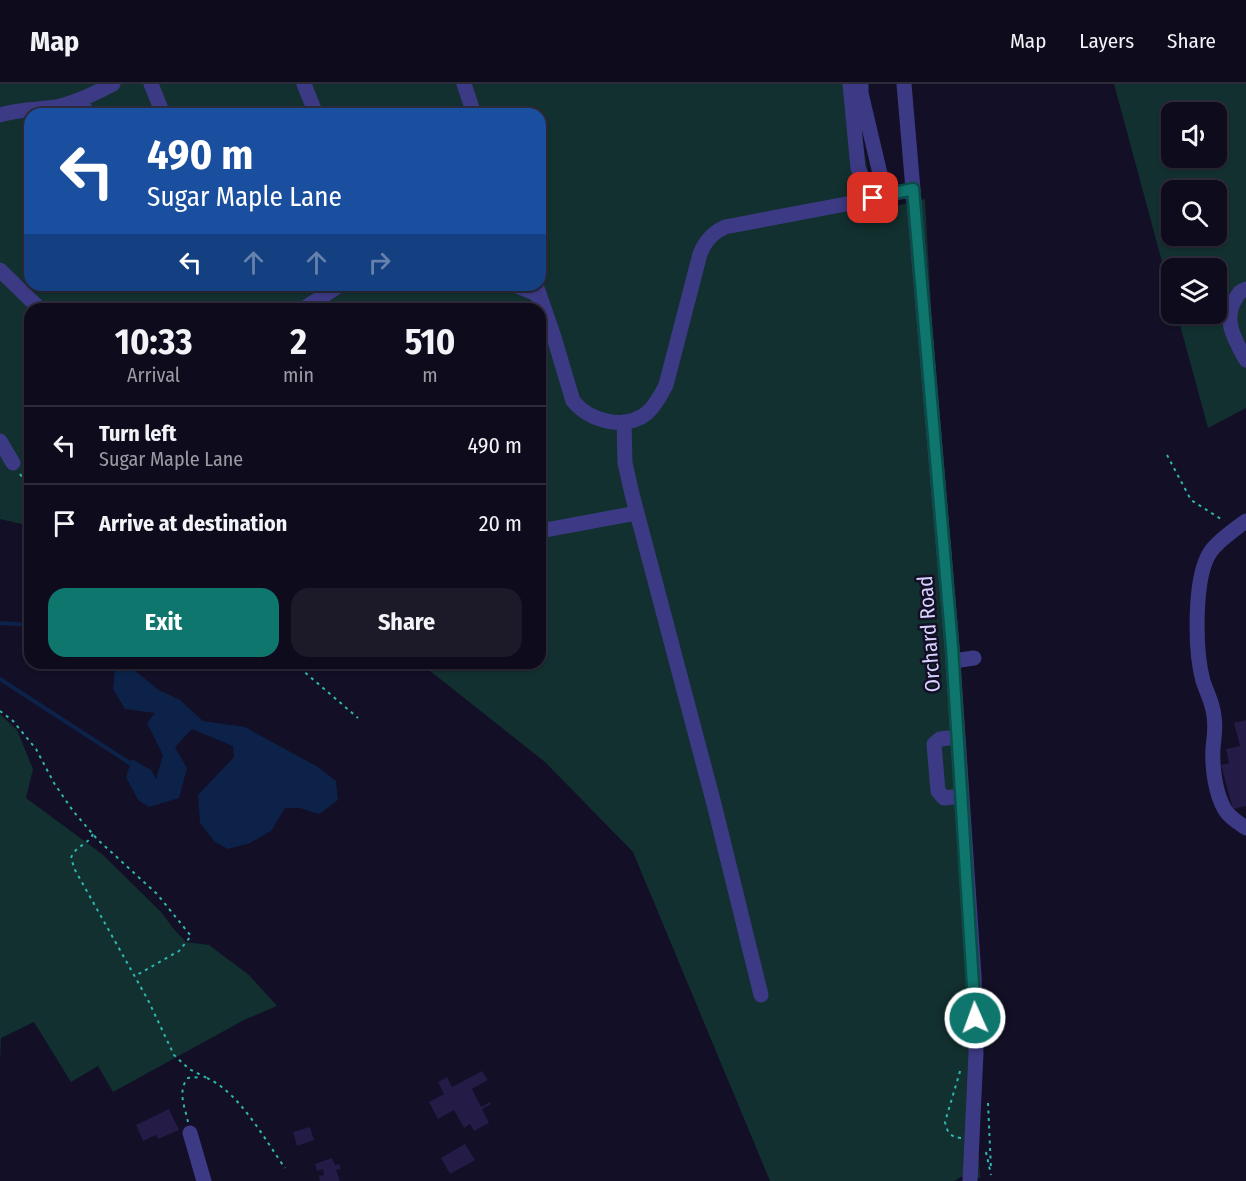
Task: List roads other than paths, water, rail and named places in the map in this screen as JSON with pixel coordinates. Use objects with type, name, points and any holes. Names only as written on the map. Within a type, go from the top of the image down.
[{"type":"street","points":[[48,108],[81,99],[113,84]]},
{"type":"street","points":[[151,84],[161,108]]},
{"type":"street","points":[[304,84],[314,108]]},
{"type":"street","points":[[464,84],[472,108]]},
{"type":"street","points":[[850,84],[858,168],[862,177],[885,195]]},
{"type":"street","points":[[861,84],[866,116],[885,195]]},
{"type":"street","name":"Orchard Road","points":[[904,84],[953,661],[962,796],[976,1053],[970,1181]]},
{"type":"street","points":[[81,99],[85,108]]},
{"type":"street","points":[[0,115],[24,111]]},
{"type":"street","points":[[546,315],[573,401],[592,417],[624,422],[645,414],[660,397],[666,385],[700,254],[703,245],[715,232],[725,227],[913,189]]},
{"type":"street","points":[[0,270],[34,303]]},
{"type":"street","points":[[1246,289],[1241,291],[1233,302],[1229,315],[1231,332],[1246,360]]},
{"type":"street","points":[[312,303],[331,291]]},
{"type":"street","points":[[530,291],[535,293],[542,302]]},
{"type":"street","points":[[538,291],[542,302]]},
{"type":"street","points":[[624,422],[625,463],[761,995]]},
{"type":"street","points":[[0,441],[13,463]]},
{"type":"street","points":[[546,530],[637,513]]},
{"type":"street","points":[[1246,521],[1218,543],[1205,562],[1200,591],[1197,638],[1203,681],[1215,718],[1216,731],[1212,766],[1215,778],[1226,810],[1246,828]]},
{"type":"street","points":[[953,661],[974,658]]},
{"type":"street","points":[[958,736],[940,739],[934,744],[938,791],[944,798],[962,796]]},
{"type":"street","points":[[190,1133],[204,1181]]},
{"type":"water","points":[[115,669],[133,669],[159,690],[180,700],[203,721],[245,727],[318,767],[336,781],[338,800],[319,814],[300,808],[285,808],[271,831],[250,843],[228,849],[215,842],[200,823],[198,795],[234,757],[233,746],[192,729],[175,747],[187,768],[179,798],[149,807],[138,800],[126,777],[132,759],[151,770],[156,779],[163,755],[147,723],[155,713],[125,709],[113,689]]},
{"type":"waterway","points":[[0,623],[24,625]]},
{"type":"waterway","points":[[0,679],[131,764]]}]
